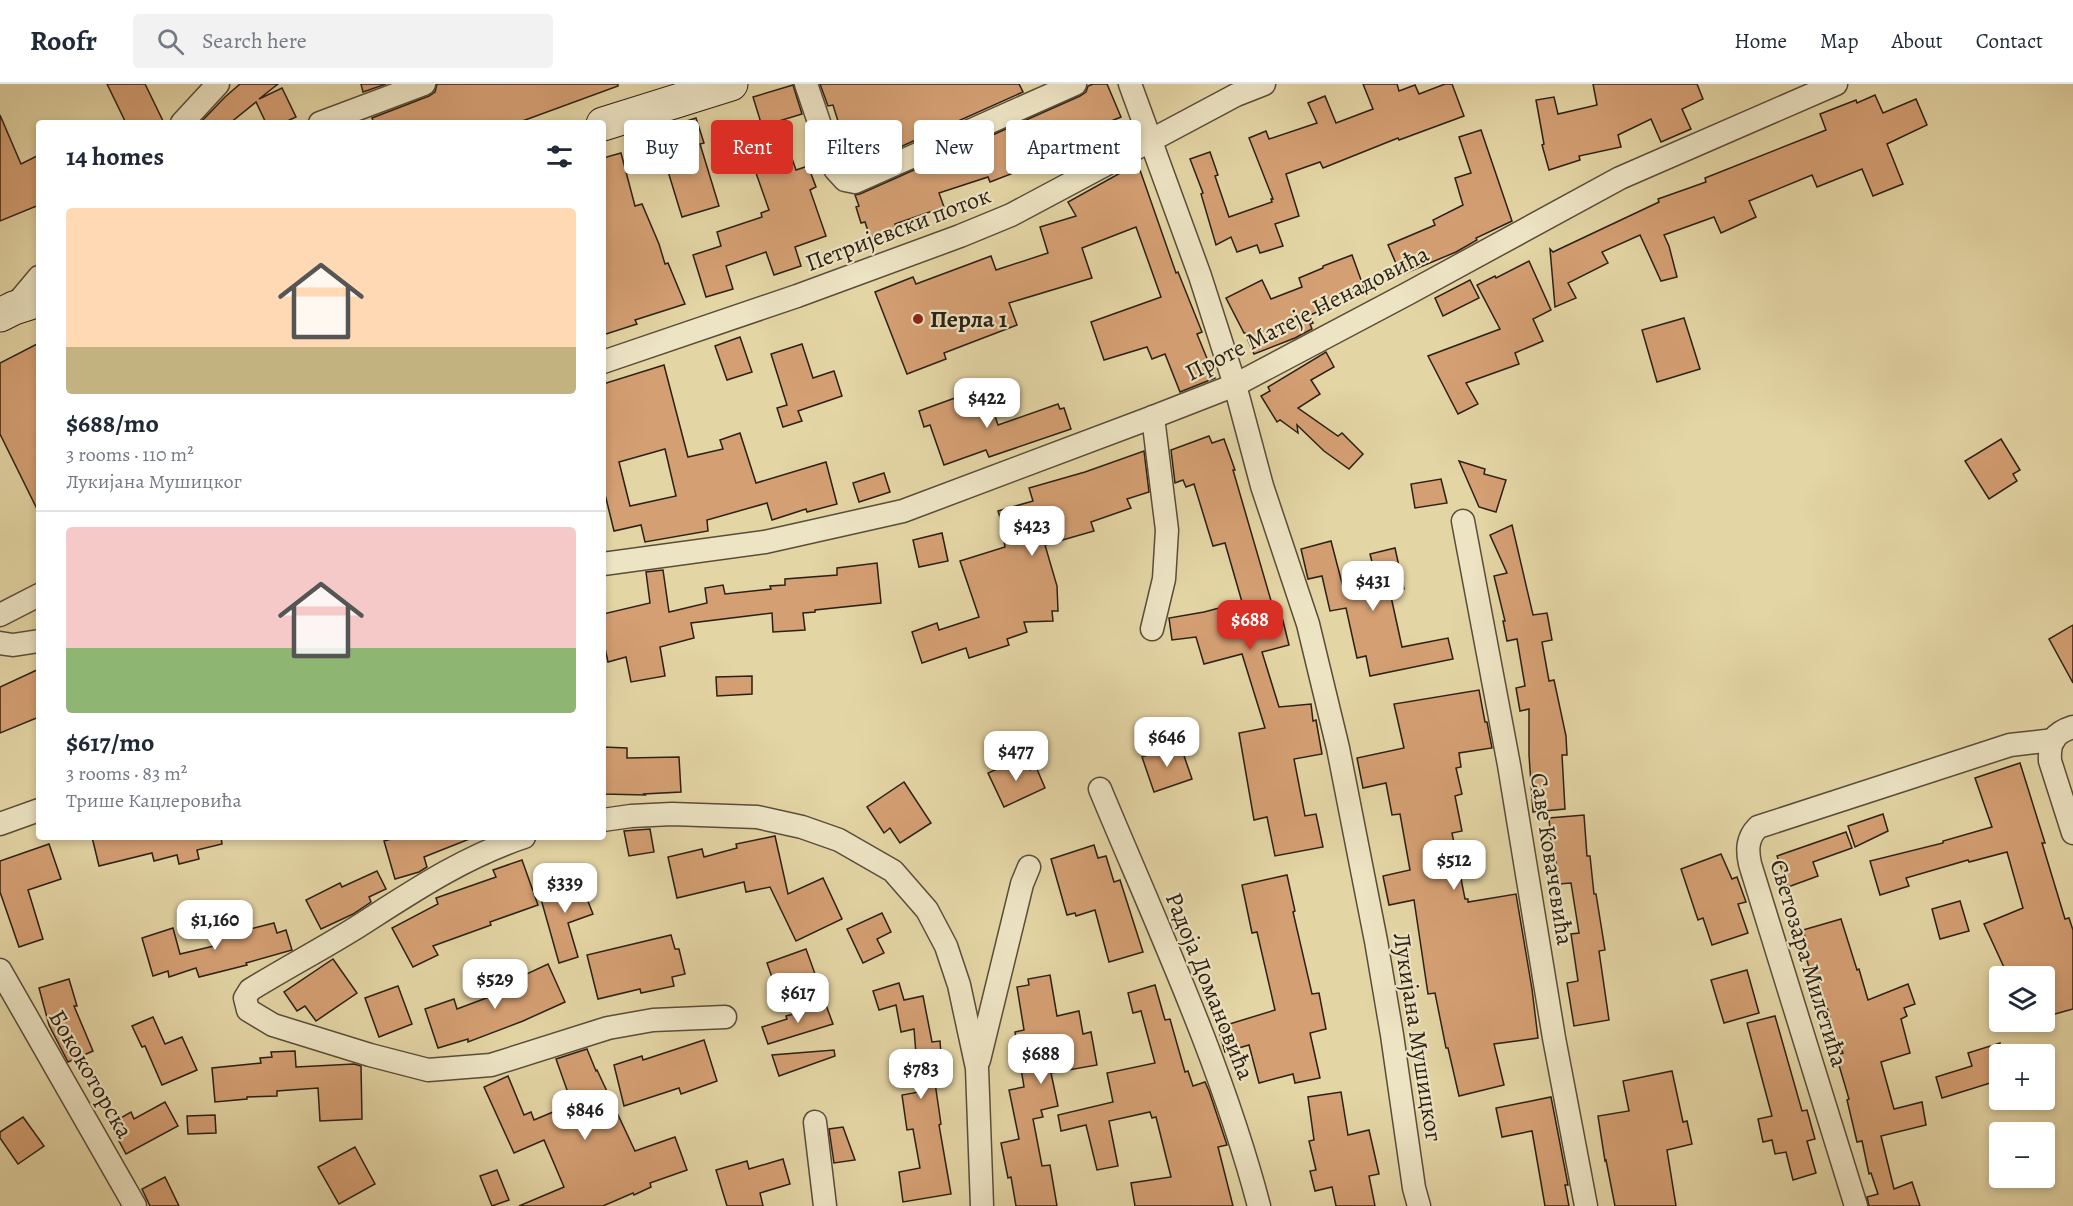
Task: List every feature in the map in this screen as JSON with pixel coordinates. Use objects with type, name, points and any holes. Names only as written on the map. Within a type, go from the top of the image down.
[{"type":"main road","points":[[606,123],[731,84]]},
{"type":"street","points":[[185,120],[218,84]]},
{"type":"street","points":[[328,120],[423,84]]},
{"type":"street","points":[[806,84],[836,170],[845,180],[855,182],[1075,84]]},
{"type":"street","name":"Лукијана Мушицког","points":[[1130,84],[1200,276],[1235,385],[1262,486],[1308,624],[1338,748],[1386,1000],[1404,1124],[1419,1206]]},
{"type":"street","name":"Петријевски поток","points":[[606,361],[732,320],[1011,215],[1236,95],[1264,84]]},
{"type":"street","name":"Проте Матеје Ненадовића","points":[[606,564],[765,542],[903,511],[1153,417],[1235,385],[1620,178],[1836,84]]},
{"type":"street","points":[[13,308],[36,281]]},
{"type":"street","points":[[1152,629],[1164,579],[1167,530],[1153,417]]},
{"type":"street","name":"Саве Ковачевића","points":[[1463,521],[1509,765],[1554,1038],[1586,1206]]},
{"type":"street","points":[[0,615],[36,597]]},
{"type":"street","points":[[0,643],[13,645],[36,641]]},
{"type":"street","points":[[2073,727],[2059,732],[2050,749],[2050,762],[2073,833]]},
{"type":"street","name":"Светозара Милетића","points":[[1856,1206],[1750,864],[1749,840],[1758,826],[2010,745],[2054,740]]},
{"type":"street","name":"Радоја Домановића","points":[[1100,789],[1195,1015],[1244,1150],[1259,1206]]},
{"type":"street","points":[[0,824],[36,811]]},
{"type":"street","points":[[606,820],[672,814],[757,817],[802,826],[839,840],[892,871],[927,910],[946,946],[959,985],[977,1068],[977,1126],[982,1206]]},
{"type":"street","points":[[516,840],[471,857],[250,990],[246,998],[248,1010],[273,1025],[370,1055],[429,1070],[491,1065],[608,1028],[653,1020],[724,1017]]},
{"type":"street","points":[[977,1068],[1022,884],[1029,867]]},
{"type":"street","name":"Бококоторска","points":[[0,970],[135,1206]]},
{"type":"street","points":[[816,1122],[825,1206]]},
{"type":"building","points":[[107,84],[145,84],[163,120],[125,120]]},
{"type":"building","points":[[240,84],[278,84],[259,99],[282,88],[296,117],[290,120],[265,120],[256,102],[234,120],[203,120]]},
{"type":"building","points":[[361,84],[386,84],[363,92]]},
{"type":"building","points":[[437,84],[618,84],[618,86],[525,120],[373,120],[372,118],[435,92]]},
{"type":"building","points":[[820,84],[1019,84],[1023,92],[960,120],[914,120],[914,141],[902,146],[902,120],[838,120],[833,105],[828,106]]},
{"type":"building","points":[[1107,84],[1121,117],[1114,120],[1026,120],[1080,96],[1086,92],[1088,86]]},
{"type":"building","points":[[1363,84],[1397,84],[1399,91],[1415,85],[1419,94],[1445,84],[1452,84],[1464,116],[1399,140],[1398,138],[1323,168],[1320,162],[1286,174],[1299,216],[1275,224],[1283,246],[1260,253],[1257,245],[1237,252],[1231,237],[1216,245],[1201,194],[1203,193],[1190,159],[1210,152],[1218,175],[1215,176],[1229,217],[1272,202],[1271,199],[1273,199],[1249,138],[1266,131],[1269,139],[1317,123],[1308,103],[1325,96],[1336,123],[1373,109]]},
{"type":"building","points":[[1593,84],[1697,84],[1703,99],[1682,109],[1691,129],[1661,142],[1651,119],[1618,135],[1621,147],[1579,156],[1580,160],[1549,170],[1542,145],[1544,144],[1536,100],[1554,97],[1558,114],[1597,105]]},
{"type":"building","points":[[793,85],[802,114],[782,120],[760,120],[753,97]]},
{"type":"building","points":[[1875,95],[1883,113],[1916,99],[1927,125],[1887,144],[1903,184],[1873,196],[1862,169],[1817,187],[1812,175],[1749,201],[1756,217],[1721,233],[1714,217],[1664,235],[1677,277],[1661,281],[1640,235],[1602,252],[1608,263],[1568,283],[1576,298],[1555,307],[1550,249],[1553,252],[1659,202],[1658,199],[1706,182],[1705,178],[1826,130],[1820,114]]},
{"type":"building","points":[[0,115],[21,164],[36,156],[36,206],[0,221]]},
{"type":"building","points":[[699,127],[704,143],[700,144],[719,206],[682,217],[669,174],[699,174]]},
{"type":"building","points":[[1006,129],[1006,174],[1011,174],[990,182],[988,177],[939,193],[944,207],[895,224],[896,229],[870,237],[865,222],[861,223],[855,195],[914,170],[914,174],[994,174],[994,134]]},
{"type":"building","points":[[1481,130],[1512,221],[1476,238],[1477,240],[1456,252],[1401,275],[1388,245],[1435,225],[1433,220],[1463,205],[1455,178],[1471,173],[1459,137]]},
{"type":"building","points":[[621,153],[624,174],[627,174],[635,206],[642,204],[665,264],[668,263],[685,304],[635,320],[637,324],[606,334],[606,157]]},
{"type":"building","points":[[793,161],[796,170],[805,167],[805,174],[811,174],[816,187],[810,190],[826,236],[795,247],[801,266],[774,275],[766,252],[726,266],[733,289],[706,297],[693,255],[721,246],[717,232],[762,217],[761,213],[769,210],[756,174],[793,174]]},
{"type":"building","points":[[1141,173],[1176,273],[1178,272],[1202,332],[1197,334],[1215,378],[1180,392],[1165,354],[1152,359],[1147,347],[1104,360],[1091,322],[1161,297],[1136,227],[1082,248],[1092,278],[1009,303],[1017,325],[944,353],[946,359],[907,374],[875,292],[913,277],[916,284],[991,256],[996,270],[1048,253],[1040,227],[1076,216],[1068,202],[1118,174]]},
{"type":"building","points":[[1352,255],[1364,288],[1334,299],[1336,304],[1310,315],[1313,323],[1310,324],[1312,329],[1254,354],[1226,298],[1262,280],[1271,299],[1302,287],[1299,278]]},
{"type":"building","points":[[1529,261],[1551,310],[1533,319],[1543,341],[1515,353],[1519,364],[1466,383],[1478,404],[1458,414],[1428,356],[1500,329],[1477,285]]},
{"type":"building","points":[[1470,280],[1479,298],[1443,316],[1435,298]]},
{"type":"building","points":[[1684,318],[1700,369],[1657,382],[1642,330]]},
{"type":"building","points":[[740,337],[752,372],[727,380],[715,346]]},
{"type":"building","points":[[802,344],[813,378],[834,371],[842,396],[798,411],[802,421],[783,427],[777,408],[787,405],[771,354]]},
{"type":"building","points":[[36,345],[36,507],[0,434],[0,363]]},
{"type":"building","points":[[1326,352],[1334,367],[1311,380],[1320,394],[1298,408],[1338,436],[1342,433],[1363,454],[1349,469],[1324,451],[1297,425],[1298,433],[1280,420],[1277,422],[1261,396],[1270,391],[1268,387]]},
{"type":"building","points":[[664,365],[688,457],[723,449],[720,440],[740,433],[756,483],[826,462],[837,504],[807,512],[806,509],[772,520],[767,503],[707,520],[708,531],[645,542],[641,525],[614,531],[606,498],[606,383]],"holes":[[[665,449],[676,496],[630,506],[619,462]]]},
{"type":"building","points":[[966,394],[972,411],[991,404],[998,425],[1058,404],[1060,409],[1064,408],[1071,429],[989,457],[986,450],[944,465],[930,425],[924,427],[919,411]]},
{"type":"building","points":[[1209,436],[1212,443],[1224,439],[1235,470],[1233,470],[1274,611],[1280,609],[1289,645],[1262,652],[1279,707],[1311,704],[1313,721],[1316,720],[1322,754],[1294,759],[1305,816],[1316,814],[1323,847],[1275,856],[1267,817],[1254,820],[1239,733],[1265,728],[1242,654],[1204,664],[1196,637],[1172,640],[1169,618],[1242,602],[1225,543],[1213,546],[1194,484],[1186,487],[1183,480],[1175,483],[1171,450]]},
{"type":"building","points":[[2001,439],[2020,470],[2013,474],[2017,481],[1989,499],[1965,461]]},
{"type":"building","points":[[1144,451],[1149,492],[1127,499],[1131,508],[1091,522],[1094,531],[1045,545],[1057,586],[1058,611],[1052,611],[1053,621],[1024,622],[1027,632],[1007,639],[1009,645],[969,658],[966,648],[922,663],[912,632],[937,623],[939,630],[979,617],[960,561],[1005,547],[1004,541],[1007,540],[998,511],[1033,501],[1029,488],[1085,472]]},
{"type":"building","points":[[1459,461],[1485,469],[1484,474],[1506,480],[1496,512],[1479,507]]},
{"type":"building","points":[[884,473],[890,492],[859,502],[853,483]]},
{"type":"building","points":[[1441,479],[1447,503],[1415,508],[1411,484]]},
{"type":"building","points":[[1512,525],[1533,615],[1547,613],[1552,640],[1542,642],[1549,681],[1554,680],[1566,736],[1567,755],[1562,755],[1565,809],[1533,812],[1529,709],[1520,711],[1516,688],[1525,686],[1517,639],[1507,641],[1503,621],[1505,621],[1494,576],[1507,573],[1490,535]]},
{"type":"building","points":[[942,533],[948,561],[919,567],[913,540]]},
{"type":"building","points":[[1331,541],[1343,587],[1376,578],[1370,554],[1395,548],[1404,589],[1390,592],[1402,647],[1448,638],[1453,659],[1370,676],[1366,656],[1357,658],[1346,608],[1330,611],[1322,576],[1308,579],[1301,549]]},
{"type":"building","points":[[877,563],[881,603],[803,613],[805,630],[773,632],[772,613],[691,623],[694,638],[660,647],[665,676],[631,682],[626,657],[608,662],[606,613],[650,603],[646,572],[663,570],[669,612],[707,603],[705,588],[723,585],[725,594],[771,589],[770,586],[785,585],[785,579],[837,575],[837,568]]},
{"type":"building","points":[[2073,625],[2073,683],[2049,639]]},
{"type":"building","points":[[36,670],[36,718],[0,733],[0,687]]},
{"type":"building","points":[[752,676],[752,694],[717,696],[716,677]]},
{"type":"building","points":[[1479,690],[1492,748],[1459,753],[1461,767],[1456,768],[1462,794],[1455,796],[1462,831],[1452,833],[1465,899],[1468,899],[1468,902],[1516,894],[1538,1038],[1494,1044],[1504,1085],[1459,1096],[1435,993],[1428,994],[1414,900],[1389,905],[1383,876],[1410,870],[1400,814],[1392,815],[1386,783],[1363,788],[1357,758],[1404,748],[1394,704]]},
{"type":"building","points":[[1180,744],[1192,779],[1154,792],[1142,757]]},
{"type":"building","points":[[606,747],[627,748],[627,758],[679,757],[681,792],[645,795],[606,794]]},
{"type":"building","points":[[1024,757],[1030,770],[1036,767],[1045,788],[1004,807],[988,773]]},
{"type":"building","points":[[2020,763],[2045,843],[2042,843],[2065,919],[2069,918],[2073,930],[2073,1009],[2055,1014],[2055,966],[2003,966],[1984,924],[2023,908],[2007,852],[1969,862],[1968,860],[1906,878],[1909,886],[1880,895],[1870,861],[1943,843],[1943,841],[1992,827],[1975,778]]},
{"type":"building","points":[[904,782],[931,823],[900,843],[890,828],[884,833],[867,807]]},
{"type":"building","points":[[1883,814],[1888,831],[1855,847],[1848,826]]},
{"type":"building","points":[[1584,815],[1587,856],[1590,856],[1594,894],[1596,894],[1605,950],[1599,951],[1609,1020],[1574,1026],[1567,983],[1578,981],[1571,934],[1579,933],[1571,883],[1559,884],[1555,854],[1552,854],[1549,818]]},
{"type":"building","points":[[650,829],[654,852],[629,856],[624,831]]},
{"type":"building","points":[[1846,832],[1852,848],[1813,862],[1818,876],[1788,887],[1777,856]]},
{"type":"building","points":[[775,836],[788,894],[823,878],[842,919],[796,941],[770,887],[746,892],[744,882],[677,898],[668,857],[702,849],[704,857],[737,848],[736,844]]},
{"type":"building","points":[[93,840],[221,840],[222,844],[197,850],[199,859],[179,864],[177,855],[154,861],[152,853],[99,866]]},
{"type":"building","points":[[467,840],[424,857],[427,867],[419,872],[395,879],[384,841]]},
{"type":"building","points":[[49,844],[61,879],[28,890],[43,939],[19,947],[0,892],[0,861]]},
{"type":"building","points":[[1094,845],[1098,858],[1106,856],[1114,882],[1120,880],[1143,952],[1109,962],[1095,910],[1076,916],[1075,913],[1067,915],[1051,859]]},
{"type":"building","points":[[1721,854],[1732,879],[1737,877],[1746,902],[1738,904],[1748,933],[1712,945],[1703,918],[1698,920],[1681,869]]},
{"type":"building","points":[[522,860],[538,905],[433,946],[438,955],[413,967],[392,928],[438,904],[436,898],[496,877],[493,870]]},
{"type":"building","points":[[377,871],[386,889],[369,897],[371,902],[353,914],[321,929],[306,900],[340,883],[342,887]]},
{"type":"building","points":[[1287,875],[1312,994],[1319,993],[1326,1029],[1310,1033],[1320,1078],[1295,1083],[1293,1074],[1259,1083],[1249,1045],[1225,1052],[1220,1035],[1225,1034],[1223,1026],[1275,1010],[1257,932],[1252,933],[1242,885]]},
{"type":"building","points":[[578,876],[593,914],[568,923],[578,957],[559,963],[539,892]]},
{"type":"building","points":[[1960,901],[1969,931],[1940,939],[1932,909]]},
{"type":"building","points":[[882,913],[891,932],[877,939],[884,953],[863,963],[847,929]]},
{"type":"building","points":[[1841,919],[1868,1000],[1908,984],[1915,1004],[1904,1008],[1907,1016],[1901,1019],[1910,1053],[1881,1062],[1894,1109],[1922,1102],[1926,1125],[1881,1136],[1894,1189],[1912,1182],[1920,1206],[1869,1206],[1867,1197],[1878,1194],[1871,1173],[1869,1174],[1862,1141],[1857,1142],[1847,1100],[1849,1099],[1836,1055],[1843,1053],[1827,1019],[1830,1017],[1818,979],[1813,980],[1803,948],[1808,946],[1803,930]]},
{"type":"building","points":[[274,923],[277,933],[286,930],[292,950],[246,963],[247,965],[199,977],[196,968],[169,977],[168,971],[153,976],[142,938],[173,928],[180,954],[214,946],[211,935],[237,928],[238,932]]},
{"type":"building","points":[[671,935],[675,949],[679,949],[685,974],[672,977],[674,986],[641,993],[640,989],[598,999],[587,955]]},
{"type":"building","points":[[806,949],[819,985],[781,1003],[767,963]]},
{"type":"building","points":[[333,959],[357,993],[316,1021],[305,1006],[297,1011],[284,992]]},
{"type":"building","points":[[548,964],[565,1002],[468,1042],[468,1039],[438,1048],[425,1009],[454,999],[457,1009],[521,985],[518,978]]},
{"type":"building","points":[[1747,970],[1759,1013],[1724,1023],[1711,980]]},
{"type":"building","points":[[1050,975],[1057,1016],[1079,1011],[1083,1034],[1091,1032],[1097,1065],[1051,1073],[1058,1106],[1041,1110],[1043,1117],[1033,1119],[1042,1166],[1050,1165],[1057,1206],[1016,1206],[1011,1177],[1008,1178],[1001,1143],[1019,1139],[1009,1090],[1024,1087],[1015,1032],[1024,1030],[1017,987],[1029,985],[1028,979]]},
{"type":"building","points":[[69,979],[77,1006],[74,1006],[93,1051],[68,1062],[49,1025],[39,988]]},
{"type":"building","points":[[899,983],[904,1000],[923,996],[932,1042],[940,1041],[942,1068],[933,1069],[941,1124],[939,1125],[951,1194],[903,1202],[899,1172],[920,1168],[913,1129],[907,1130],[902,1095],[919,1092],[914,1029],[901,1032],[896,1005],[879,1010],[873,991]]},
{"type":"building","points":[[1155,985],[1165,1020],[1170,1019],[1185,1072],[1188,1071],[1193,1086],[1205,1082],[1209,1091],[1227,1145],[1218,1147],[1233,1206],[1135,1206],[1131,1183],[1171,1177],[1156,1117],[1152,1118],[1150,1112],[1109,1121],[1118,1166],[1097,1170],[1086,1125],[1061,1131],[1058,1115],[1113,1102],[1107,1073],[1155,1063],[1141,1011],[1133,1013],[1128,993]]},
{"type":"building","points":[[398,986],[412,1024],[379,1037],[365,998]]},
{"type":"building","points":[[826,1005],[833,1024],[768,1044],[762,1027],[787,1019],[786,1016]]},
{"type":"building","points":[[1775,1016],[1802,1111],[1807,1110],[1815,1139],[1807,1141],[1816,1173],[1793,1180],[1786,1152],[1775,1154],[1772,1140],[1763,1142],[1758,1119],[1772,1116],[1747,1023]]},
{"type":"building","points":[[153,1017],[165,1044],[182,1037],[197,1070],[162,1085],[145,1046],[142,1047],[132,1026]]},
{"type":"building","points":[[704,1040],[717,1081],[681,1094],[679,1088],[624,1106],[614,1065],[642,1056],[643,1060]]},
{"type":"building","points":[[1989,1046],[1989,1083],[1942,1098],[1936,1077],[1972,1066],[1968,1053]]},
{"type":"building","points":[[587,1049],[635,1151],[675,1137],[687,1170],[650,1183],[651,1187],[603,1206],[519,1206],[564,1187],[544,1140],[514,1153],[484,1087],[508,1076],[524,1115],[531,1112],[534,1120],[572,1104],[556,1059]]},
{"type":"building","points":[[834,1050],[835,1056],[779,1076],[772,1055]]},
{"type":"building","points":[[295,1051],[296,1067],[354,1064],[361,1066],[362,1119],[320,1121],[318,1088],[277,1091],[277,1096],[247,1097],[247,1099],[215,1102],[212,1068],[261,1063],[260,1058],[272,1057],[271,1052]]},
{"type":"building","points":[[1672,1071],[1683,1122],[1687,1121],[1692,1144],[1667,1150],[1676,1206],[1615,1206],[1598,1116],[1629,1111],[1623,1081]]},
{"type":"building","points":[[1341,1092],[1348,1135],[1369,1130],[1379,1174],[1369,1176],[1375,1206],[1336,1206],[1332,1187],[1315,1191],[1310,1171],[1316,1170],[1309,1141],[1314,1140],[1308,1097]]},
{"type":"building","points":[[1551,1097],[1568,1185],[1565,1185],[1569,1206],[1545,1206],[1532,1131],[1502,1137],[1496,1108]]},
{"type":"building","points":[[165,1102],[178,1126],[126,1154],[110,1124],[131,1112],[134,1119]]},
{"type":"building","points":[[215,1115],[216,1133],[188,1134],[187,1116]]},
{"type":"building","points":[[23,1117],[44,1146],[18,1164],[0,1138],[0,1132]]},
{"type":"building","points":[[843,1127],[855,1160],[834,1163],[829,1129]]},
{"type":"building","points":[[355,1147],[375,1184],[339,1204],[318,1167]]},
{"type":"building","points":[[783,1159],[790,1184],[760,1193],[763,1206],[727,1206],[716,1170],[747,1161],[749,1169]]},
{"type":"building","points":[[497,1170],[509,1200],[492,1206],[480,1176]]},
{"type":"building","points":[[165,1177],[179,1206],[150,1206],[142,1189]]},
{"type":"place","name":"Перла 1","points":[[918,319]]}]
